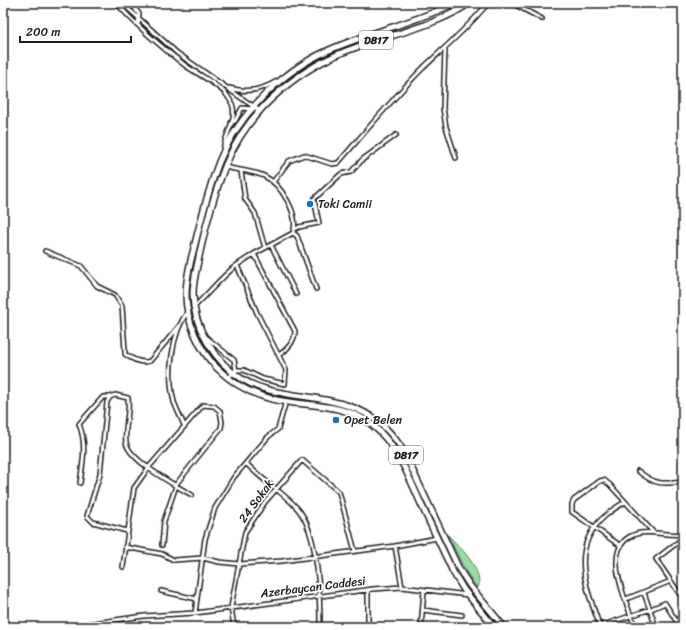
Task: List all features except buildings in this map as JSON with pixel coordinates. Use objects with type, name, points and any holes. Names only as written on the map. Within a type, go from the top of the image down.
[{"type":"highway","name":"D817","points":[[455,3],[439,11],[327,50],[311,59],[282,80],[253,108],[240,125],[223,154],[210,186],[191,259],[186,294],[188,311],[196,338],[204,352],[215,366],[228,378],[241,387],[257,394],[286,401],[338,409],[353,414],[369,422],[381,432],[398,456],[453,572],[468,595],[494,627]]},
{"type":"highway","name":"D817","points":[[469,3],[442,18],[348,50],[315,65],[287,86],[260,111],[243,133],[225,168],[217,188],[198,261],[193,295],[194,307],[203,334],[220,362],[234,371],[245,381],[274,392],[340,402],[355,407],[373,416],[386,427],[404,452],[441,531],[470,586],[504,627]]},
{"type":"street","points":[[116,3],[138,25],[187,66],[225,94],[233,109],[231,123],[223,142],[223,154]]},
{"type":"street","points":[[122,3],[177,53],[253,108],[260,111]]},
{"type":"street","points":[[131,3],[138,12],[138,25]]},
{"type":"street","points":[[273,182],[289,161],[304,155],[332,164],[338,163],[388,105],[424,67],[445,49],[488,3]]},
{"type":"street","points":[[512,3],[542,19]]},
{"type":"street","points":[[445,49],[443,108],[446,127],[456,158]]},
{"type":"street","points":[[227,88],[255,90],[269,86],[278,80],[282,80]]},
{"type":"street","points":[[231,123],[235,121],[242,108],[253,108]]},
{"type":"street","points":[[194,307],[215,287],[225,274],[237,265],[293,232],[298,226],[319,223],[314,198],[341,174],[350,172],[362,160],[396,135]]},
{"type":"street","points":[[225,168],[263,175],[273,182],[294,211],[296,222],[293,232]]},
{"type":"street","points":[[241,171],[245,199],[255,213],[265,248]]},
{"type":"street","points":[[293,232],[297,236],[316,289]]},
{"type":"street","points":[[271,245],[296,294]]},
{"type":"street","points":[[45,251],[81,266],[97,286],[120,299],[122,306],[125,354],[129,357],[144,363],[150,361],[180,325],[188,311]]},
{"type":"street","points":[[254,254],[295,331],[295,336],[288,348],[279,355]]},
{"type":"street","points":[[234,371],[244,370],[263,379],[285,384],[286,370],[257,313],[237,265]]},
{"type":"street","points":[[180,325],[173,353],[172,382],[174,402],[184,425]]},
{"type":"street","points":[[203,334],[234,360],[234,371],[228,378]]},
{"type":"street","points":[[80,483],[85,452],[84,436],[79,424],[103,397],[115,395],[128,398],[126,440],[127,447],[130,452],[176,486],[192,495]]},
{"type":"street","points":[[110,397],[107,402],[100,474],[87,516],[93,522],[127,531]]},
{"type":"street","points":[[195,613],[207,532],[215,508],[234,476],[268,437],[278,429],[286,401]]},
{"type":"street","points":[[123,567],[134,488],[149,467],[203,405],[214,406],[222,416],[221,428],[176,486],[164,521],[162,545]]},
{"type":"street","name":"24 Sokak","points":[[234,627],[231,607],[245,532],[274,489],[302,460],[339,492],[355,551]]},
{"type":"street","points":[[246,463],[274,489],[285,496],[304,517],[308,526],[321,596],[320,627]]},
{"type":"street","points":[[638,471],[648,480],[654,482],[665,484],[683,482]]},
{"type":"street","points":[[621,546],[572,512],[573,502],[585,490],[604,480],[653,532]]},
{"type":"street","points":[[625,502],[605,515],[589,534],[584,553],[583,570],[600,626],[631,615],[651,610],[665,602],[680,627]]},
{"type":"street","points":[[635,627],[620,582],[616,564],[616,558],[621,546],[632,536],[653,532],[681,534],[682,540],[656,559],[683,598]]},
{"type":"street","points":[[125,547],[162,554],[174,560],[203,558],[219,562],[239,564],[282,561],[394,546],[437,538]]},
{"type":"street","points":[[394,546],[402,587]]},
{"type":"street","points":[[626,599],[671,581]]},
{"type":"street","name":"Azerbaycan Caddesi","points":[[65,627],[103,621],[195,613],[231,607],[402,587],[468,595]]},
{"type":"street","points":[[368,590],[368,627]]},
{"type":"street","points":[[421,627],[424,590]]},
{"type":"street","points":[[161,591],[197,599]]},
{"type":"street","points":[[644,593],[656,627]]},
{"type":"street","points":[[423,610],[462,615]]},
{"type":"street","points":[[102,627],[103,621]]},
{"type":"street","points":[[49,627],[54,627]]},
{"type":"green space","points":[[448,535],[464,551],[477,572],[479,586],[477,588],[464,568]]},
{"type":"place","name":"Toki Camii","points":[[310,204]]},
{"type":"place","name":"Opet Belen","points":[[336,420]]}]
